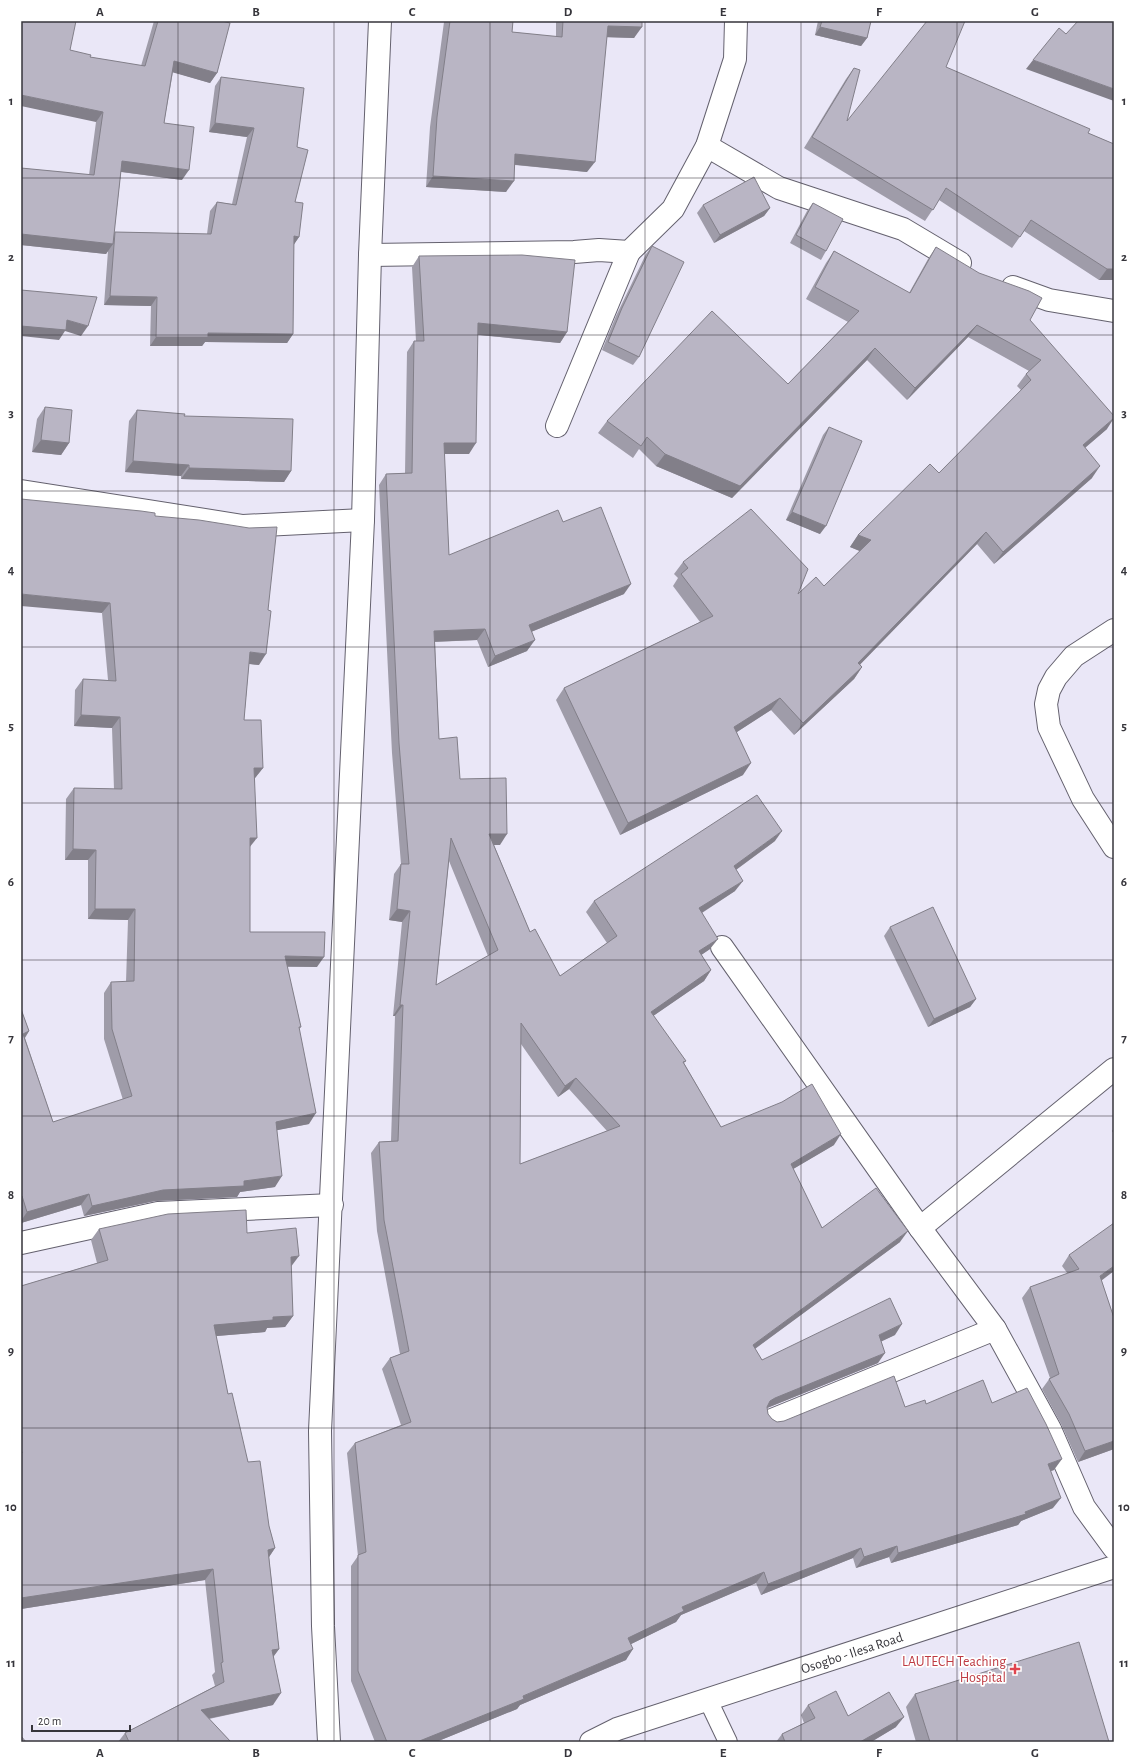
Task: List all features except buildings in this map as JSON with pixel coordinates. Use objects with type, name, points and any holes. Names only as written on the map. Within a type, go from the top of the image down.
[{"type":"street","points":[[329,1742],[323,1626],[320,1431],[332,1205],[363,520],[370,255],[380,21]]},
{"type":"street","points":[[557,426],[629,252],[673,209],[706,146],[735,59],[736,21]]},
{"type":"street","points":[[706,146],[780,188],[903,229],[985,276],[1049,300],[1114,311]]},
{"type":"street","points":[[370,255],[574,252],[599,250],[629,252]]},
{"type":"street","points":[[21,491],[243,526],[363,520]]},
{"type":"street","points":[[1114,630],[1074,656],[1056,677],[1049,690],[1046,704],[1049,727],[1083,800],[1114,846]]},
{"type":"street","points":[[722,947],[920,1228],[995,1329],[1050,1429],[1084,1507],[1114,1548]]},
{"type":"street","points":[[920,1228],[1114,1069]]},
{"type":"street","points":[[21,1243],[158,1213],[332,1205]]},
{"type":"street","points":[[772,1420],[995,1329]]},
{"type":"street","name":"Osogbo - Ilesa Road","points":[[591,1742],[617,1729],[1114,1567]]},
{"type":"lane","points":[[708,1700],[728,1742]]},
{"type":"place","name":"LAUTECH Teaching Hospital","points":[[1015,1669]]}]
